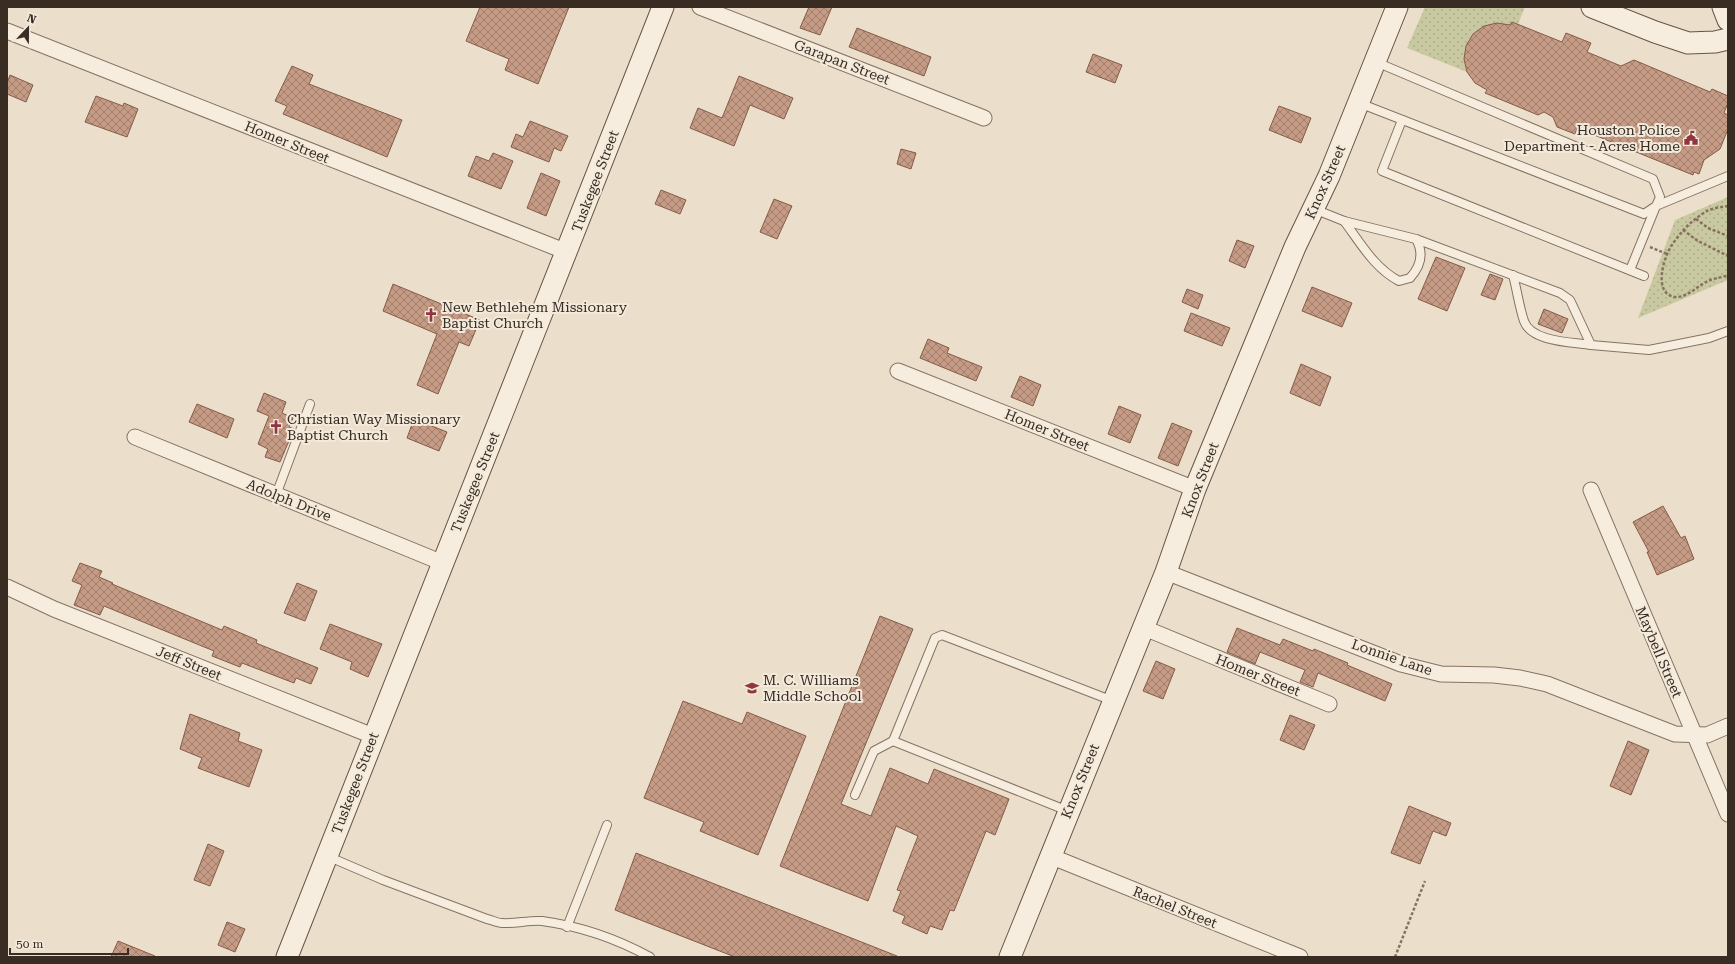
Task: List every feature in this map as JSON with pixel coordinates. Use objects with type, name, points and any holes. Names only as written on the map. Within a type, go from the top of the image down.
[{"type":"street","name":"Tuskegee Street","points":[[287,957],[373,736],[567,252],[663,7]]},
{"type":"street","name":"Garapan Street","points":[[700,7],[984,118]]},
{"type":"street","name":"Knox Street","points":[[1010,957],[1142,627],[1166,572],[1195,489],[1295,247],[1329,176],[1398,7]]},
{"type":"street","points":[[1723,7],[1728,20]]},
{"type":"street","points":[[1598,8],[1655,32],[1688,43],[1715,42],[1728,39]]},
{"type":"street","name":"Homer Street","points":[[7,31],[567,252]]},
{"type":"street","name":"Homer Street","points":[[898,371],[1195,489]]},
{"type":"street","name":"Adolph Drive","points":[[135,437],[443,563]]},
{"type":"street","name":"Maybell Street","points":[[1591,490],[1693,735],[1728,814]]},
{"type":"street","name":"Lonnie Lane","points":[[1166,572],[1402,664],[1441,674],[1494,675],[1534,681],[1572,693],[1675,734],[1707,735],[1728,726]]},
{"type":"street","name":"Jeff Street","points":[[7,587],[61,612],[373,736]]},
{"type":"street","name":"Homer Street","points":[[1142,627],[1329,704]]},
{"type":"street","name":"Rachel Street","points":[[1050,856],[1300,957]]},
{"type":"lane","points":[[1375,62],[1653,179],[1660,197],[1630,270]]},
{"type":"lane","points":[[1358,103],[1644,214],[1656,206],[1728,176]]},
{"type":"lane","points":[[1402,120],[1382,171],[1644,276]]},
{"type":"lane","points":[[1313,209],[1344,221],[1416,239],[1560,293],[1570,300],[1591,346]]},
{"type":"lane","points":[[1344,221],[1372,259],[1387,274],[1399,281],[1410,278],[1419,267],[1421,250],[1416,239]]},
{"type":"lane","points":[[1513,275],[1524,322],[1534,332],[1547,338],[1591,346],[1649,350],[1709,338],[1728,331]]},
{"type":"lane","points":[[276,495],[310,404]]},
{"type":"lane","points":[[855,795],[874,751],[893,741],[935,638],[942,635],[1113,701]]},
{"type":"lane","points":[[893,741],[1068,811]]},
{"type":"lane","points":[[567,927],[607,825]]},
{"type":"lane","points":[[327,856],[383,880],[501,923],[542,921],[596,934],[632,948],[650,957]]},
{"type":"path","points":[[1728,206],[1708,210],[1683,230],[1667,254],[1661,279],[1663,289],[1667,294],[1675,297],[1688,293],[1707,282],[1728,275]]},
{"type":"path","points":[[1696,219],[1708,228],[1728,236]]},
{"type":"path","points":[[1683,230],[1698,241],[1728,256]]},
{"type":"path","points":[[1641,243],[1667,254]]},
{"type":"path","points":[[1395,957],[1425,881]]},
{"type":"green space","points":[[1425,7],[1525,7],[1518,24],[1512,22],[1510,25],[1498,24],[1488,26],[1473,34],[1468,41],[1466,50],[1465,60],[1467,72],[1407,48]]},
{"type":"green space","points":[[1728,197],[1728,280],[1638,318],[1675,220]]},
{"type":"building","points":[[480,7],[569,7],[538,84],[505,70],[509,59],[466,41]]},
{"type":"building","points":[[809,7],[832,7],[820,35],[800,28]]},
{"type":"building","points":[[1512,22],[1562,42],[1566,33],[1591,43],[1587,52],[1621,66],[1634,60],[1710,92],[1712,89],[1728,96],[1728,103],[1724,113],[1728,115],[1728,129],[1720,149],[1704,160],[1699,174],[1694,172],[1693,175],[1577,128],[1575,134],[1557,127],[1553,117],[1544,112],[1538,115],[1485,93],[1487,90],[1475,83],[1467,72],[1464,59],[1466,46],[1473,34],[1484,26],[1497,23],[1510,25]]},
{"type":"building","points":[[857,28],[931,57],[924,76],[849,47]]},
{"type":"building","points":[[1093,54],[1122,65],[1115,83],[1086,72]]},
{"type":"building","points":[[292,66],[313,75],[309,84],[402,120],[387,157],[283,114],[287,106],[275,101]]},
{"type":"building","points":[[10,75],[33,85],[26,102],[7,94],[7,83]]},
{"type":"building","points":[[739,76],[793,98],[784,119],[750,105],[734,146],[690,128],[698,108],[722,118]]},
{"type":"building","points":[[96,96],[123,106],[124,103],[138,109],[127,137],[85,122]]},
{"type":"building","points":[[1279,106],[1311,118],[1301,143],[1269,130]]},
{"type":"building","points":[[530,121],[568,136],[561,151],[554,148],[549,162],[511,147],[516,134],[523,137]]},
{"type":"building","points":[[901,149],[916,153],[911,169],[897,164]]},
{"type":"building","points":[[493,153],[513,161],[501,189],[468,176],[476,156],[489,161]]},
{"type":"building","points":[[541,173],[560,181],[546,216],[527,208]]},
{"type":"building","points":[[661,190],[686,200],[680,214],[655,204]]},
{"type":"building","points":[[774,199],[792,206],[777,239],[760,232]]},
{"type":"building","points":[[1237,240],[1254,246],[1245,268],[1229,261]]},
{"type":"building","points":[[1436,257],[1465,268],[1447,311],[1418,299]]},
{"type":"building","points":[[1490,274],[1503,279],[1495,300],[1481,295]]},
{"type":"building","name":"New Bethlehem Missionary Baptist Church","points":[[393,284],[480,320],[469,346],[459,342],[438,394],[417,385],[437,334],[383,311]]},
{"type":"building","points":[[1312,287],[1352,303],[1342,327],[1302,311]]},
{"type":"building","points":[[1187,289],[1203,295],[1198,309],[1182,302]]},
{"type":"building","points":[[1544,309],[1568,319],[1562,333],[1538,324]]},
{"type":"building","points":[[1191,313],[1230,328],[1222,346],[1184,331]]},
{"type":"building","points":[[928,339],[949,348],[947,353],[982,367],[976,381],[920,358]]},
{"type":"building","points":[[1301,364],[1331,377],[1320,406],[1290,393]]},
{"type":"building","points":[[1020,376],[1041,385],[1033,406],[1011,397]]},
{"type":"building","name":"Christian Way Missionary Baptist Church","points":[[264,393],[286,402],[282,413],[293,418],[289,427],[294,429],[280,462],[265,457],[268,449],[258,444],[269,416],[257,411]]},
{"type":"building","points":[[197,404],[234,419],[227,438],[189,422]]},
{"type":"building","points":[[1119,406],[1141,415],[1130,443],[1108,434]]},
{"type":"building","points":[[414,419],[447,432],[439,451],[407,438]]},
{"type":"building","points":[[1172,423],[1192,431],[1178,466],[1158,458]]},
{"type":"building","points":[[1663,506],[1681,538],[1685,536],[1694,559],[1657,575],[1647,552],[1649,552],[1633,522]]},
{"type":"building","points":[[80,563],[102,571],[99,577],[113,583],[112,584],[222,630],[224,626],[257,640],[256,643],[318,668],[311,684],[296,678],[294,683],[242,663],[240,667],[212,656],[214,651],[104,606],[100,615],[74,605],[82,585],[72,581]]},
{"type":"building","points":[[297,583],[317,591],[305,621],[284,613]]},
{"type":"building","points":[[880,616],[913,629],[841,804],[871,816],[890,768],[928,784],[934,769],[1009,799],[995,835],[986,831],[954,911],[950,910],[942,930],[930,926],[927,934],[902,923],[905,916],[893,911],[901,891],[897,890],[918,836],[896,826],[868,901],[780,866]]},
{"type":"building","points":[[330,624],[382,644],[368,677],[350,669],[352,662],[320,649]]},
{"type":"building","points":[[1237,628],[1280,645],[1283,639],[1313,651],[1314,649],[1392,684],[1385,701],[1318,673],[1313,687],[1300,682],[1305,670],[1260,652],[1255,664],[1227,652]]},
{"type":"building","points":[[1156,661],[1175,669],[1163,699],[1143,691]]},
{"type":"building","points":[[683,701],[742,724],[747,712],[806,736],[758,855],[700,831],[704,822],[644,798]]},
{"type":"building","points":[[190,714],[240,733],[238,741],[262,750],[249,787],[198,768],[202,758],[180,749]]},
{"type":"building","points":[[1290,715],[1315,725],[1304,750],[1280,740]]},
{"type":"building","points":[[1628,741],[1649,750],[1631,795],[1610,786]]},
{"type":"building","points":[[1409,806],[1451,823],[1446,836],[1433,831],[1420,864],[1391,853]]},
{"type":"building","points":[[208,844],[224,851],[210,886],[194,880]]},
{"type":"building","points":[[636,853],[897,957],[735,957],[615,910]]},
{"type":"building","points":[[227,922],[245,929],[235,952],[218,945]]},
{"type":"building","points":[[118,941],[155,956],[155,957],[111,957]]},
{"type":"place","name":"Houston Police Department - Acres Home","points":[[1691,138]]},
{"type":"place","name":"New Bethlehem Missionary Baptist Church","points":[[431,315]]},
{"type":"place","name":"Christian Way Missionary Baptist Church","points":[[276,427]]},
{"type":"place","name":"M. C. Williams Middle School","points":[[752,688]]}]
